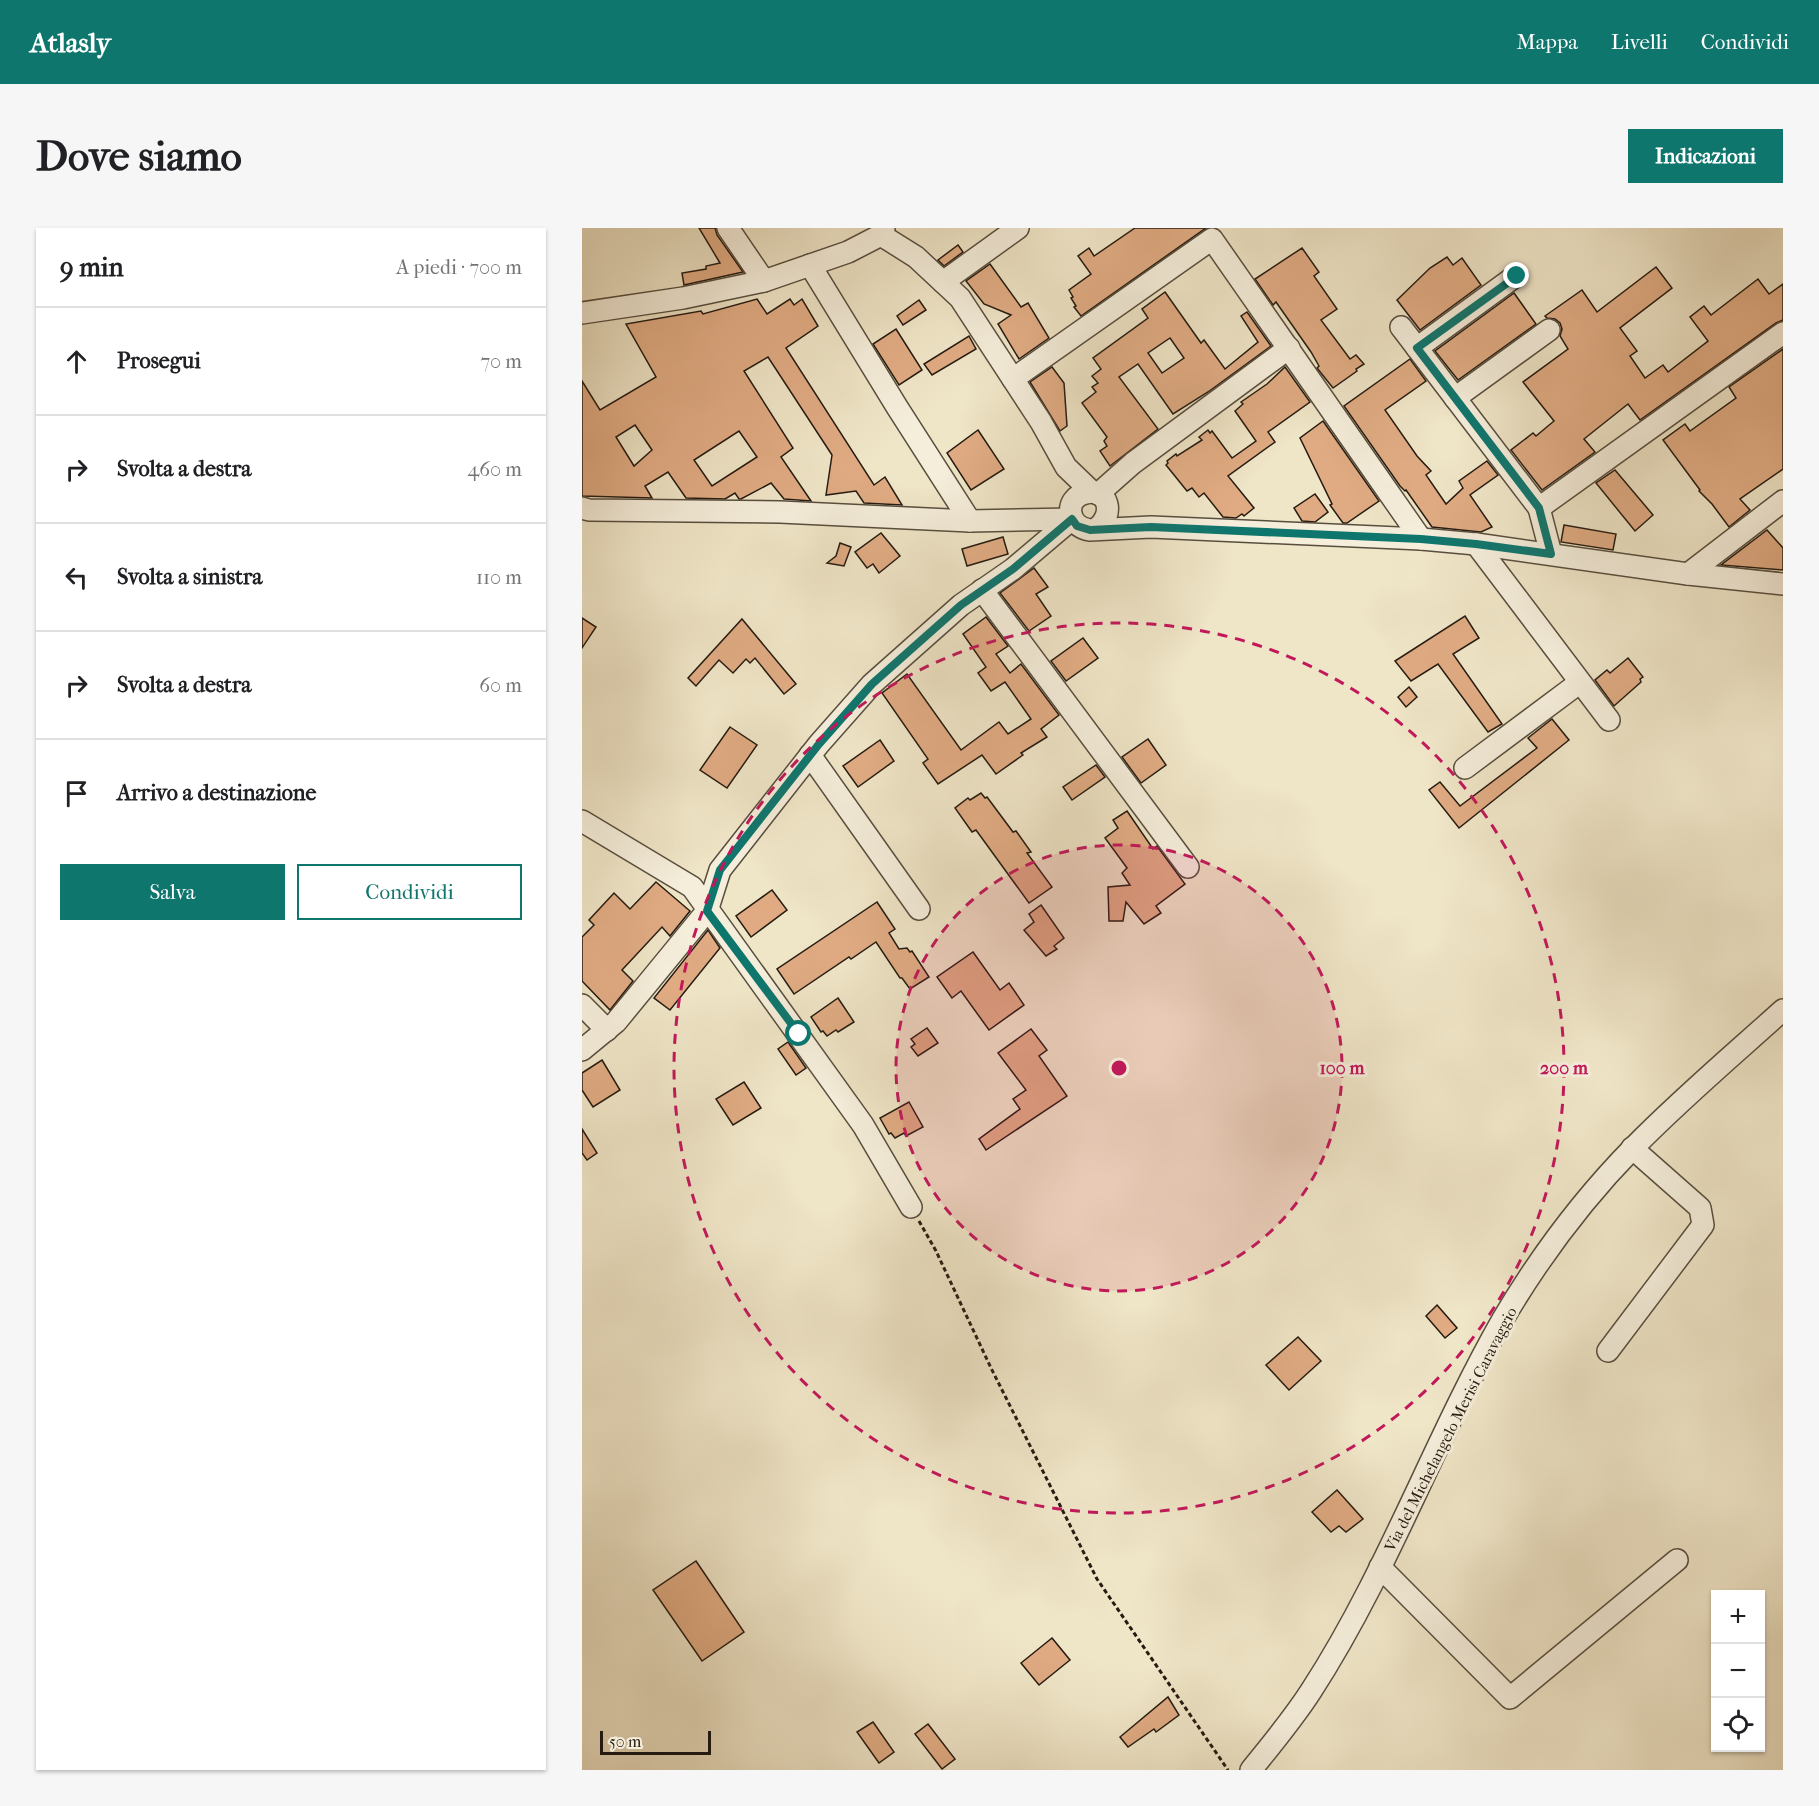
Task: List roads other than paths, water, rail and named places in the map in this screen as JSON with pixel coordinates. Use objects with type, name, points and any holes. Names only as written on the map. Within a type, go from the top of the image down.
[{"type":"street","points":[[728,228],[764,281]]},
{"type":"street","points":[[943,282],[1018,228]]},
{"type":"street","points":[[582,313],[683,298],[764,281],[848,252],[883,232],[916,257],[960,298],[1041,422],[1066,467],[1099,497],[1151,527]]},
{"type":"street","points":[[1013,379],[1212,239],[1421,539]]},
{"type":"street","points":[[810,265],[970,520]]},
{"type":"street","points":[[1417,348],[1517,276]]},
{"type":"street","points":[[1401,327],[1539,508],[1551,554]]},
{"type":"street","points":[[1455,398],[1549,330]]},
{"type":"street","points":[[1539,508],[1783,333]]},
{"type":"street","points":[[1099,497],[1133,464],[1289,348]]},
{"type":"street","points":[[1066,467],[1072,511],[1077,526],[1083,530],[1151,527],[1421,539],[1476,544],[1688,574],[1783,584]]},
{"type":"street","points":[[582,1050],[616,1022],[707,911],[720,870],[810,755],[872,684],[961,605],[1013,569],[1072,511],[1077,497],[1085,493],[1099,497]]},
{"type":"street","points":[[1096,529],[1104,524],[1107,518],[1099,497]]},
{"type":"street","points":[[1688,574],[1783,501]]},
{"type":"street","points":[[582,508],[589,510],[780,512],[970,520],[1072,511]]},
{"type":"street","points":[[1476,544],[1609,720]]},
{"type":"street","points":[[982,590],[1188,867]]},
{"type":"street","points":[[1466,768],[1579,683]]},
{"type":"street","points":[[810,755],[919,909]]},
{"type":"street","points":[[582,821],[692,887],[707,911],[799,1034],[863,1125],[910,1207]]},
{"type":"street","points":[[582,1005],[607,1030]]},
{"type":"street","name":"Via del Michelangelo Merisi Caravaggio","points":[[1251,1770],[1310,1693],[1336,1650],[1504,1319],[1547,1252],[1632,1148],[1672,1109],[1783,1010]]},
{"type":"street","points":[[1608,1352],[1703,1225],[1700,1208],[1632,1148]]},
{"type":"street","points":[[1380,1567],[1510,1698],[1677,1560]]}]
